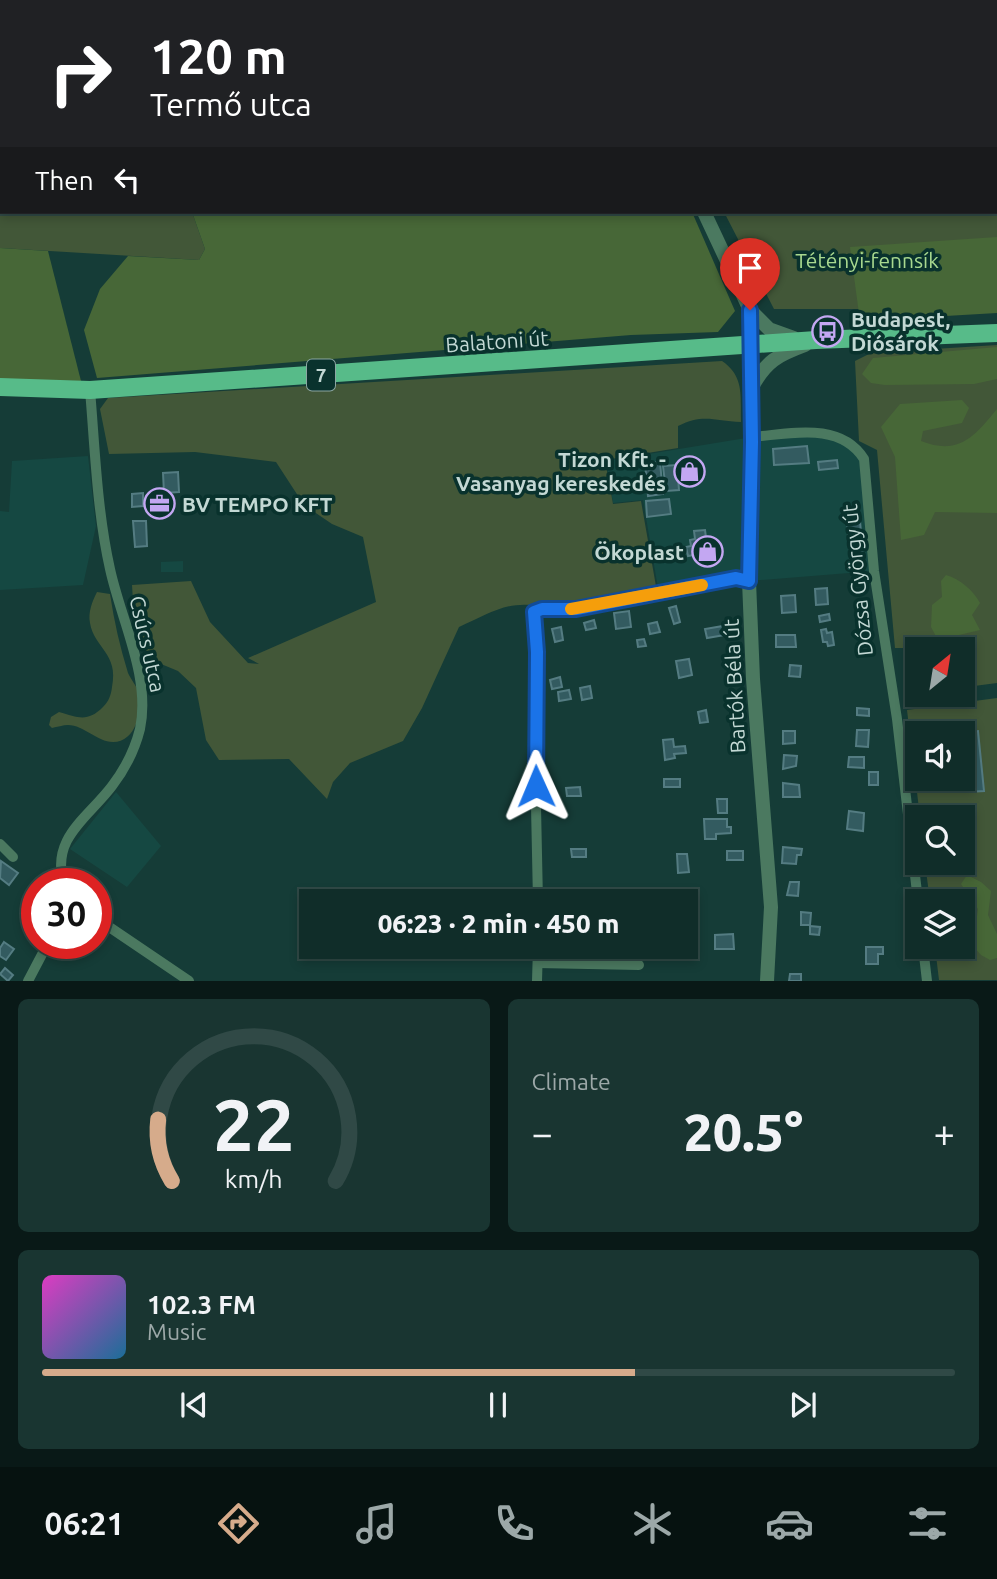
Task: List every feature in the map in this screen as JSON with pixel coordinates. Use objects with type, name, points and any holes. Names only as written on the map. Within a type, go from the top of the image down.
[{"type":"main road","name":"Balatoni út","points":[[0,387],[90,390],[816,340],[997,333]]},
{"type":"street","points":[[705,214],[750,310],[775,333],[816,340]]},
{"type":"street","points":[[750,310],[750,346]]},
{"type":"street","points":[[751,388],[766,364],[787,351],[816,340]]},
{"type":"street","name":"Bartók Béla út","points":[[750,346],[752,437],[749,581],[752,679],[771,907],[767,981]]},
{"type":"street","name":"Csúcs utca","points":[[60,868],[62,849],[74,828],[113,785],[131,755],[140,729],[144,699],[140,674],[110,568],[90,390]]},
{"type":"street","name":"Dózsa György út","points":[[752,437],[832,433],[858,449],[864,459],[874,571],[897,719],[917,889]]},
{"type":"street","points":[[538,889],[535,759],[537,652],[534,612],[542,609],[576,609],[736,578],[749,581]]},
{"type":"street","points":[[0,844],[13,857]]},
{"type":"street","points":[[112,929],[189,981]]},
{"type":"street","points":[[28,981],[40,959]]},
{"type":"street","points":[[537,981],[538,959]]},
{"type":"street","points":[[924,959],[927,981]]},
{"type":"street","points":[[538,963],[639,965]]},
{"type":"shaded area","points":[[820,433],[858,449],[874,571],[749,581],[659,594],[643,500],[613,503],[606,461],[752,437]]},
{"type":"shaded area","points":[[88,456],[96,526],[83,585],[0,590],[0,511],[9,512],[12,461]]},
{"type":"shaded area","points":[[183,561],[183,572],[161,572],[161,562]]},
{"type":"shaded area","points":[[116,792],[161,846],[127,887],[112,877],[112,868],[98,868],[70,849]]},
{"type":"green space","points":[[0,214],[193,214],[205,249],[199,260],[0,248]]},
{"type":"green space","points":[[193,214],[693,214],[735,311],[718,332],[631,335],[97,378],[84,330],[100,289],[128,256],[199,260],[205,249]]},
{"type":"green space","name":"Tétényi-fennsík","points":[[725,214],[997,214],[997,309],[774,309]]},
{"type":"green space","points":[[997,237],[997,313],[860,321],[850,247]]},
{"type":"green space","points":[[0,248],[48,251],[81,381],[0,380]]},
{"type":"green space","points":[[997,345],[997,683],[975,686],[975,637],[905,637],[905,648],[895,648],[877,450],[859,441],[855,361],[871,353]]},
{"type":"green space","points":[[997,347],[997,379],[974,384],[885,385],[871,383],[862,374],[873,358]]},
{"type":"green space","points":[[722,361],[738,380],[741,422],[709,419],[687,422],[678,426],[678,448],[605,460],[613,504],[641,501],[657,592],[538,606],[517,605],[497,610],[459,627],[422,708],[403,741],[350,763],[333,782],[327,799],[289,759],[219,760],[206,740],[196,688],[178,671],[149,659],[134,617],[132,585],[191,581],[210,622],[248,663],[259,664],[248,658],[376,602],[363,537],[332,524],[304,505],[276,462],[195,452],[109,454],[100,409],[108,398]]},
{"type":"green space","points":[[962,400],[969,408],[962,423],[923,431],[921,441],[934,445],[956,445],[981,428],[997,409],[997,513],[935,512],[924,535],[901,540],[895,457],[881,427],[900,404]]},
{"type":"green space","points":[[946,575],[970,589],[980,603],[972,615],[980,630],[951,637],[936,637],[931,627],[932,605],[942,597],[941,581]]},
{"type":"green space","points":[[97,592],[110,594],[122,653],[139,700],[136,724],[121,741],[107,741],[74,726],[52,728],[49,725],[51,717],[59,712],[78,717],[93,715],[105,705],[110,695],[112,666],[92,632],[90,623],[91,607]]},
{"type":"green space","points":[[997,698],[997,980],[939,980],[936,959],[975,959],[975,889],[928,889],[927,875],[975,875],[975,805],[919,805],[917,791],[975,791],[975,721],[908,721],[907,710],[975,707],[975,701]]},
{"type":"green space","points":[[967,875],[991,891],[988,915],[997,934],[997,958],[990,960],[975,948],[978,909],[975,905],[975,889],[964,889],[961,884]]},
{"type":"building","points":[[807,446],[809,463],[774,465],[773,449]]},
{"type":"building","points":[[837,460],[838,468],[819,470],[818,462]]},
{"type":"building","points":[[660,462],[663,494],[648,496],[645,463]]},
{"type":"building","points":[[677,465],[679,490],[666,491],[663,466]]},
{"type":"building","points":[[178,472],[179,492],[164,493],[163,473]]},
{"type":"building","points":[[143,493],[143,506],[132,507],[132,494]]},
{"type":"building","points":[[669,499],[671,514],[647,517],[646,501]]},
{"type":"building","points":[[133,521],[146,521],[147,546],[135,547]]},
{"type":"building","points":[[860,521],[864,566],[851,567],[847,522]]},
{"type":"building","points":[[705,530],[707,545],[699,546],[700,554],[688,556],[686,547],[691,546],[690,540],[695,539],[694,531]]},
{"type":"building","points":[[827,588],[828,604],[816,605],[815,589]]},
{"type":"building","points":[[795,595],[796,612],[782,613],[781,596]]},
{"type":"building","points":[[676,606],[680,622],[674,624],[669,608]]},
{"type":"building","points":[[629,611],[631,627],[616,629],[614,613]]},
{"type":"building","points":[[829,614],[830,620],[820,622],[819,616]]},
{"type":"building","points":[[594,620],[596,628],[586,630],[584,623]]},
{"type":"building","points":[[657,622],[660,632],[650,634],[648,624]]},
{"type":"building","points":[[723,626],[725,635],[707,638],[705,629]]},
{"type":"building","points":[[561,627],[563,640],[555,642],[552,629]]},
{"type":"building","points":[[826,629],[827,633],[832,632],[834,645],[828,646],[827,642],[823,642],[821,630]]},
{"type":"building","points":[[776,635],[795,635],[796,647],[776,647]]},
{"type":"building","points":[[644,639],[646,646],[638,647],[637,640]]},
{"type":"building","points":[[689,659],[692,675],[679,678],[676,661]]},
{"type":"building","points":[[790,665],[801,666],[800,677],[789,676]]},
{"type":"building","points":[[560,677],[562,687],[552,689],[550,680]]},
{"type":"building","points":[[590,686],[592,698],[582,700],[580,688]]},
{"type":"building","points":[[569,690],[571,699],[559,701],[558,692]]},
{"type":"building","points":[[857,708],[869,709],[869,716],[857,715]]},
{"type":"building","points":[[706,710],[708,722],[700,723],[698,712]]},
{"type":"building","points":[[857,730],[869,730],[868,747],[856,746]]},
{"type":"building","points":[[783,731],[795,731],[795,743],[783,744]]},
{"type":"building","points":[[975,731],[978,731],[984,791],[967,792],[975,791]]},
{"type":"building","points":[[673,739],[674,747],[685,746],[686,753],[674,754],[675,758],[665,760],[663,740]]},
{"type":"building","points":[[784,755],[797,756],[796,766],[783,769]]},
{"type":"building","points":[[849,757],[864,757],[864,768],[848,767]]},
{"type":"building","points":[[869,772],[878,772],[878,785],[869,785]]},
{"type":"building","points":[[664,779],[680,779],[680,787],[664,787]]},
{"type":"building","points":[[783,783],[799,785],[800,797],[783,797]]},
{"type":"building","points":[[580,787],[581,796],[567,796],[566,788]]},
{"type":"building","points":[[717,799],[727,799],[727,813],[718,813]]},
{"type":"building","points":[[849,811],[864,813],[863,831],[847,829]]},
{"type":"building","points":[[704,819],[727,819],[727,827],[731,827],[731,833],[716,834],[716,839],[705,839]]},
{"type":"building","points":[[783,847],[802,849],[801,855],[797,855],[796,864],[782,863]]},
{"type":"building","points":[[571,849],[586,849],[586,857],[572,857]]},
{"type":"building","points":[[727,851],[743,851],[743,860],[727,860]]},
{"type":"building","points":[[677,854],[687,854],[689,872],[678,873]]},
{"type":"building","points":[[1,861],[18,873],[9,885],[0,878]]},
{"type":"building","points":[[790,882],[799,882],[798,896],[787,895]]},
{"type":"building","points":[[801,912],[811,913],[810,925],[801,925]]},
{"type":"building","points":[[810,926],[820,927],[819,935],[810,934]]},
{"type":"building","points":[[733,934],[734,949],[715,949],[715,935]]},
{"type":"building","points":[[4,942],[14,949],[6,960],[0,956],[0,948]]},
{"type":"building","points":[[866,947],[883,947],[883,954],[878,954],[878,964],[866,964]]},
{"type":"building","points":[[5,968],[13,975],[8,981],[0,974]]},
{"type":"building","points":[[790,974],[801,974],[801,981],[789,981]]},
{"type":"slow traffic","points":[[571,609],[702,585]]},
{"type":"place","name":"Budapest, Diósárok","points":[[828,331]]},
{"type":"place","name":"Tizon Kft. - Vasanyag kereskedés","points":[[689,471]]},
{"type":"place","name":"BV TEMPO KFT","points":[[159,504]]},
{"type":"place","name":"Ökoplast","points":[[707,552]]},
{"type":"route","points":[[536,786],[537,652],[534,612],[606,604],[736,578],[749,581],[752,442],[750,310]]}]
